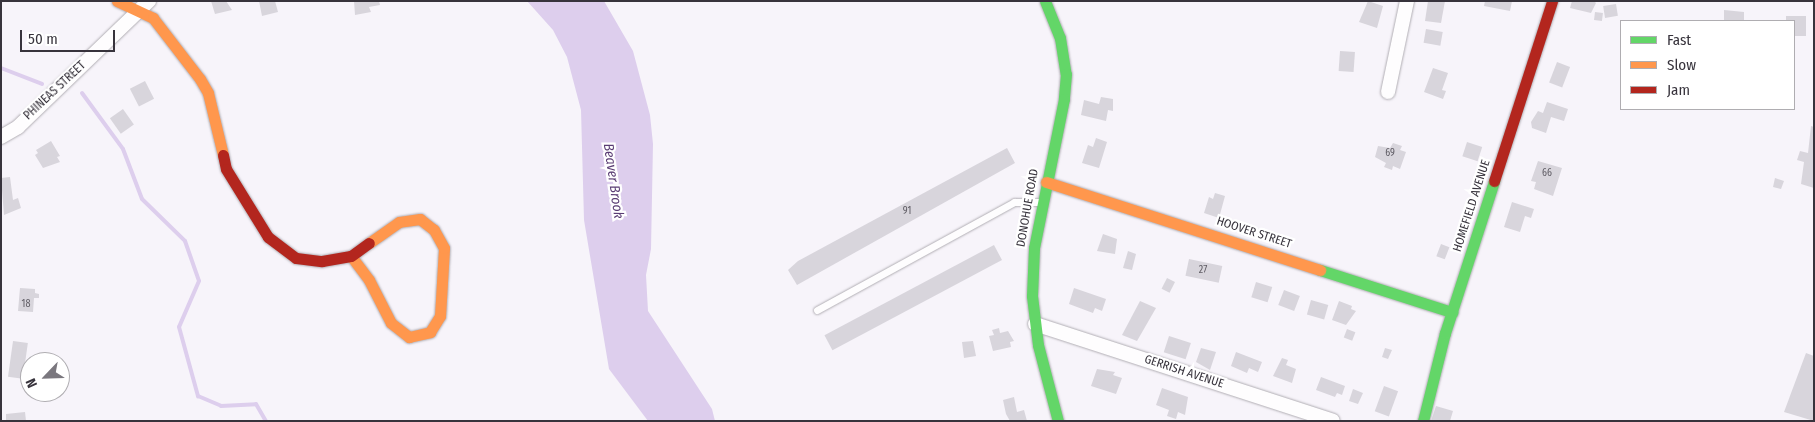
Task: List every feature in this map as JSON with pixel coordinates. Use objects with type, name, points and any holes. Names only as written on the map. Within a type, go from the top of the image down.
[{"type":"street","points":[[117,1],[154,18],[208,93],[226,169],[268,238],[296,258],[322,261],[351,256],[399,222],[420,219],[434,230],[444,248],[440,316],[430,332],[409,337],[391,323],[369,280],[351,256]]},
{"type":"street","name":"PHINEAS STREET","points":[[1,137],[18,127],[136,11],[149,1]]},
{"type":"street","name":"DONOHUE ROAD","points":[[1045,1],[1060,38],[1066,74],[1064,99],[1042,202],[1032,277],[1035,324],[1058,421]]},
{"type":"street","points":[[1388,92],[1407,1]]},
{"type":"street","name":"HOMEFIELD AVENUE","points":[[1423,421],[1452,312],[1552,1]]},
{"type":"street","name":"HOOVER STREET","points":[[1046,182],[1452,312]]},
{"type":"street","name":"GERRISH AVENUE","points":[[1035,324],[1333,421]]},
{"type":"lane","points":[[817,310],[1014,202],[1042,202]]},
{"type":"water","name":"Beaver Brook","points":[[527,1],[604,1],[633,51],[650,115],[653,144],[651,249],[646,275],[648,311],[712,409],[715,421],[648,421],[609,369],[584,220],[581,110],[567,57],[553,30]]},
{"type":"building","points":[[211,1],[226,1],[232,10],[215,14]]},
{"type":"building","points":[[259,1],[275,1],[278,12],[262,16]]},
{"type":"building","points":[[354,1],[379,1],[380,5],[369,7],[371,12],[355,15]]},
{"type":"building","points":[[1368,1],[1383,6],[1377,28],[1359,22]]},
{"type":"building","points":[[1428,1],[1445,1],[1441,23],[1425,21]]},
{"type":"building","points":[[1485,1],[1512,1],[1510,11],[1484,6]]},
{"type":"building","points":[[1572,1],[1594,1],[1596,3],[1591,13],[1570,8]]},
{"type":"building","points":[[1616,4],[1618,16],[1605,18],[1603,6]]},
{"type":"building","points":[[1724,10],[1744,12],[1744,20],[1724,20]]},
{"type":"building","points":[[1595,12],[1603,13],[1602,21],[1594,20]]},
{"type":"building","points":[[1786,16],[1806,16],[1806,36],[1795,36],[1795,20],[1786,20]]},
{"type":"building","points":[[1426,29],[1443,32],[1440,46],[1424,43]]},
{"type":"building","points":[[1340,51],[1355,52],[1354,72],[1339,71]]},
{"type":"building","points":[[1557,62],[1570,67],[1562,88],[1549,83]]},
{"type":"building","points":[[1433,68],[1448,73],[1442,90],[1446,91],[1443,99],[1424,92]]},
{"type":"building","points":[[145,81],[154,99],[139,107],[130,89]]},
{"type":"building","points":[[1101,97],[1113,99],[1113,111],[1108,110],[1106,121],[1081,115],[1084,100],[1099,104]]},
{"type":"building","points":[[1547,102],[1568,109],[1564,121],[1551,117],[1546,133],[1532,128],[1531,122],[1538,111],[1543,113]]},
{"type":"building","points":[[123,109],[134,125],[121,134],[110,118]]},
{"type":"building","points":[[1811,126],[1814,127],[1814,188],[1801,184],[1804,162],[1797,160],[1800,151],[1808,153]]},
{"type":"building","points":[[1096,138],[1107,142],[1099,168],[1082,163],[1088,145],[1093,147]]},
{"type":"building","points":[[51,141],[60,156],[57,157],[60,162],[43,168],[35,155],[38,153],[36,150]]},
{"type":"building","points":[[1467,142],[1482,147],[1478,161],[1462,156]]},
{"type":"building","points":[[1393,143],[1402,146],[1400,150],[1406,152],[1400,169],[1393,166],[1392,170],[1384,167],[1386,163],[1375,157],[1378,146],[1390,148]]},
{"type":"building","points":[[1007,148],[1015,163],[797,285],[788,270],[798,261]]},
{"type":"building","points":[[1538,161],[1562,168],[1553,196],[1534,189],[1536,182],[1531,181]]},
{"type":"building","points":[[10,177],[13,200],[18,198],[21,208],[4,215],[1,178]]},
{"type":"building","points":[[1775,178],[1784,181],[1781,189],[1773,187]]},
{"type":"building","points":[[1215,193],[1225,196],[1219,218],[1204,213],[1209,197],[1213,199]]},
{"type":"building","points":[[1512,202],[1534,209],[1531,218],[1525,216],[1520,232],[1504,227]]},
{"type":"building","points":[[1103,234],[1117,239],[1115,254],[1097,251]]},
{"type":"building","points":[[1441,244],[1449,247],[1445,259],[1436,256]]},
{"type":"building","points":[[994,245],[1002,260],[832,350],[824,335]]},
{"type":"building","points":[[1128,251],[1136,254],[1132,270],[1123,268]]},
{"type":"building","points":[[1189,259],[1222,266],[1219,283],[1185,276]]},
{"type":"building","points":[[1167,278],[1175,282],[1170,293],[1162,289]]},
{"type":"building","points":[[1256,282],[1272,287],[1268,302],[1251,297]]},
{"type":"building","points":[[20,288],[35,289],[35,293],[39,294],[39,298],[34,298],[33,312],[18,311]]},
{"type":"building","points":[[1074,288],[1106,299],[1102,311],[1095,308],[1093,313],[1069,304]]},
{"type":"building","points":[[1284,290],[1300,296],[1294,311],[1278,305]]},
{"type":"building","points":[[1311,300],[1328,305],[1324,319],[1307,314]]},
{"type":"building","points":[[1140,301],[1156,308],[1137,341],[1122,335]]},
{"type":"building","points":[[1339,301],[1352,306],[1351,309],[1356,311],[1346,325],[1332,320]]},
{"type":"building","points":[[999,328],[1000,333],[1008,331],[1014,341],[1010,342],[1011,347],[993,351],[989,336],[994,335],[992,330]]},
{"type":"building","points":[[1347,329],[1355,332],[1352,341],[1344,337]]},
{"type":"building","points":[[1169,336],[1191,343],[1186,359],[1164,352]]},
{"type":"building","points":[[13,341],[28,343],[27,352],[20,352],[20,378],[8,377]]},
{"type":"building","points":[[973,341],[976,356],[964,358],[962,342]]},
{"type":"building","points":[[1201,348],[1216,352],[1210,370],[1196,362]]},
{"type":"building","points":[[1385,348],[1392,350],[1388,359],[1382,357]]},
{"type":"building","points":[[1236,352],[1262,362],[1258,372],[1249,368],[1247,373],[1231,366]]},
{"type":"building","points":[[1806,353],[1814,356],[1814,421],[1784,412]]},
{"type":"building","points":[[1282,358],[1288,360],[1286,365],[1296,369],[1292,383],[1273,376]]},
{"type":"building","points":[[1097,369],[1115,372],[1113,375],[1122,378],[1116,394],[1091,386]]},
{"type":"building","points":[[1321,377],[1345,386],[1342,395],[1337,393],[1335,397],[1316,390]]},
{"type":"building","points":[[1384,386],[1398,391],[1389,417],[1375,411]]},
{"type":"building","points":[[1162,388],[1188,397],[1185,415],[1178,412],[1176,419],[1167,416],[1169,410],[1156,405]]},
{"type":"building","points":[[1353,389],[1363,393],[1358,404],[1349,401]]},
{"type":"building","points":[[1014,397],[1017,412],[1024,410],[1027,421],[1010,421],[1006,414],[1003,400]]},
{"type":"building","points":[[1436,406],[1453,411],[1450,421],[1431,421]]},
{"type":"building","points":[[25,412],[26,421],[6,421],[6,414]]},
{"type":"waterway","points":[[1,68],[42,84]]},
{"type":"waterway","points":[[82,93],[123,149],[142,199],[185,241],[199,281],[179,327],[198,396],[221,406],[256,404],[266,421]]},
{"type":"traffic: fast","points":[[1045,1],[1060,38],[1066,74],[1064,99],[1034,248],[1032,296],[1038,345],[1058,421]]},
{"type":"traffic: fast","points":[[1423,421],[1445,333],[1494,181]]},
{"type":"traffic: fast","points":[[1320,270],[1452,312]]},
{"type":"traffic: slow","points":[[117,1],[153,18],[200,79],[208,93],[223,155]]},
{"type":"traffic: slow","points":[[1046,182],[1320,270]]},
{"type":"traffic: slow","points":[[351,256],[369,280],[391,323],[409,337],[430,332],[440,316],[444,248],[434,230],[420,219],[399,222],[369,243]]},
{"type":"traffic: jam","points":[[1494,181],[1552,1]]},
{"type":"traffic: jam","points":[[223,155],[226,169],[268,237],[296,258],[322,261],[351,256],[369,243]]}]
